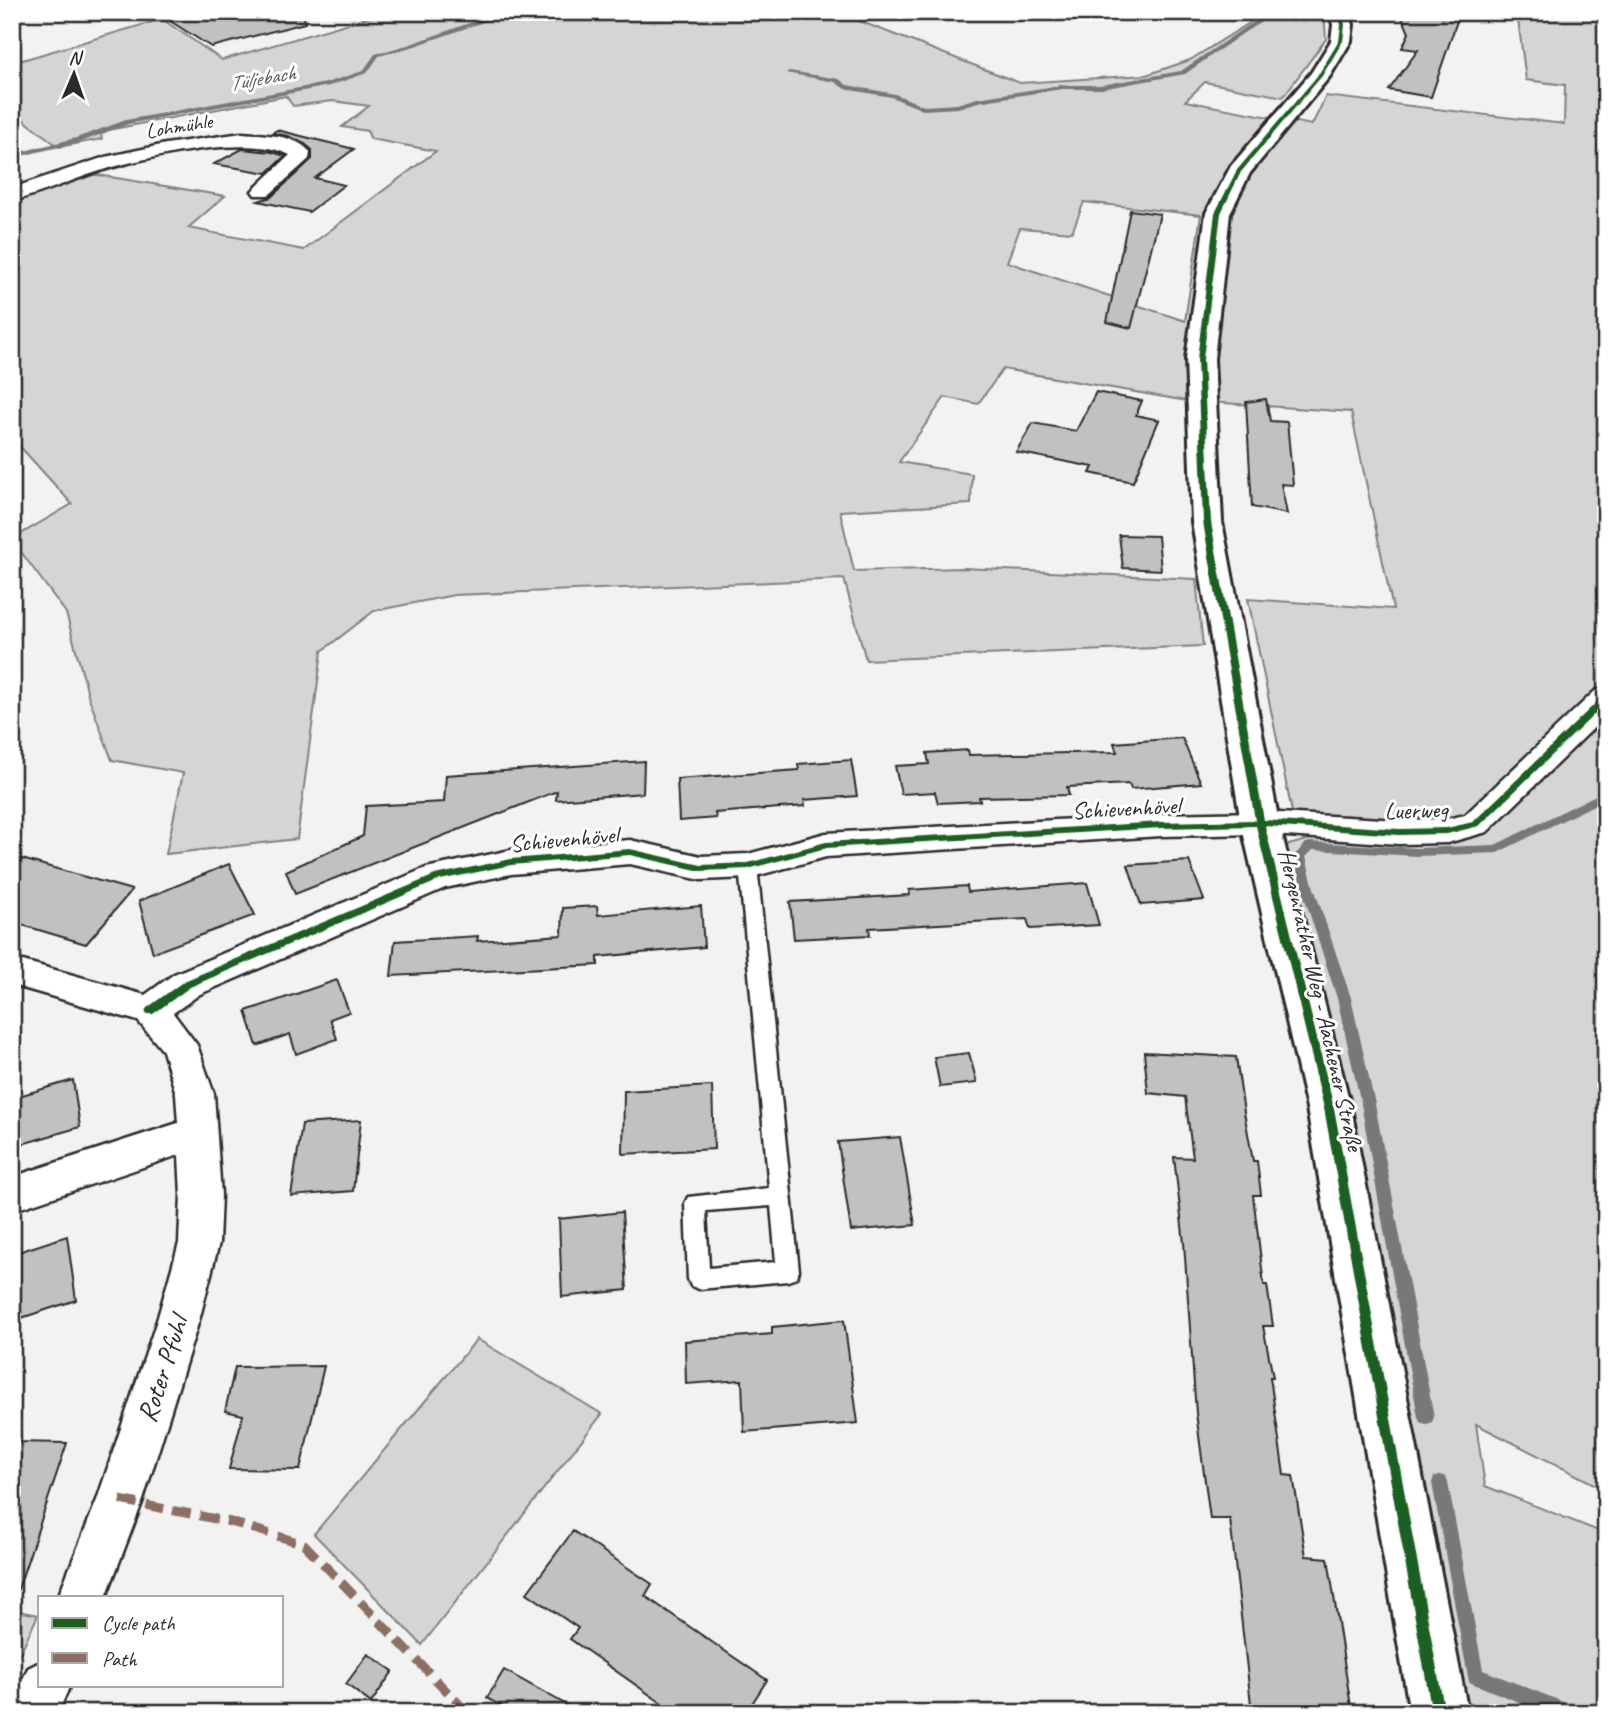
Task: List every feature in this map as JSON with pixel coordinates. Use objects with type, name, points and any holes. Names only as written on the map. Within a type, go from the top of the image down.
[{"type":"street","name":"Hergenrather Weg - Aachener Straße","points":[[1340,12],[1343,25],[1341,41],[1320,76],[1239,171],[1218,213],[1200,359],[1208,522],[1261,823],[1329,1108],[1439,1713]]},
{"type":"street","name":"Lohmühle","points":[[12,195],[105,163],[166,150],[242,139],[282,143],[300,152],[299,159],[262,191]]},
{"type":"street","name":"Luerweg","points":[[1261,823],[1399,832],[1447,831],[1476,824],[1606,698]]},
{"type":"street","name":"Schievenhövel","points":[[150,1011],[187,984],[438,877],[511,862],[629,852],[701,868],[748,866],[826,845],[1161,824],[1261,823]]},
{"type":"street","points":[[12,971],[150,1011],[179,1045],[195,1094],[199,1132],[12,1194]]},
{"type":"street","name":"Roter Pfuhl","points":[[82,1596],[124,1487],[179,1317],[199,1243],[199,1132]]},
{"type":"street","points":[[33,1713],[45,1686]]},
{"type":"lane","points":[[748,866],[788,1271],[699,1279],[695,1203],[780,1195]]},
{"type":"shaded area","points":[[387,12],[836,12],[1020,83],[1146,75],[1190,60],[1267,12],[1324,12],[1326,39],[1283,97],[1205,82],[1185,101],[1312,125],[1326,96],[1564,124],[1565,85],[1526,80],[1517,12],[1606,12],[1606,1490],[1476,1424],[1485,1486],[1606,1534],[1606,1713],[1465,1713],[1285,846],[1311,839],[1292,812],[1248,599],[1393,609],[1351,412],[1181,400],[1003,369],[978,404],[945,397],[899,462],[972,474],[971,504],[840,511],[854,571],[964,568],[1196,579],[1203,646],[866,660],[844,579],[454,595],[374,611],[322,651],[297,839],[166,854],[183,773],[112,760],[89,698],[66,613],[16,545],[21,534],[72,504],[16,442],[12,444],[12,199],[86,173],[225,196],[188,228],[304,250],[436,151],[371,139],[367,131],[342,127],[369,106],[333,101],[293,106],[286,96],[108,130],[101,134],[102,139],[59,147],[12,111],[12,63],[162,19],[222,60]],"holes":[[[1084,202],[1201,215],[1185,321],[1007,262],[1020,228],[1072,232]]]},
{"type":"shaded area","points":[[477,1339],[602,1414],[422,1645],[314,1534]]},
{"type":"shaded area","points":[[12,1610],[38,1615],[12,1670]]},
{"type":"building","points":[[156,12],[303,12],[305,23],[211,47]]},
{"type":"building","points":[[1400,12],[1441,12],[1443,17],[1447,12],[1460,12],[1431,97],[1389,90],[1418,50],[1402,48],[1409,33]]},
{"type":"building","points":[[277,130],[354,149],[315,178],[344,185],[309,212],[258,201],[271,197],[312,159],[312,150],[305,144],[288,136],[272,133]]},
{"type":"building","points":[[242,149],[285,156],[267,173],[214,164]]},
{"type":"building","points":[[1130,210],[1160,214],[1131,328],[1107,322]]},
{"type":"building","points":[[1096,392],[1142,401],[1136,415],[1159,420],[1133,482],[1090,473],[1093,467],[1016,452],[1033,423],[1076,431]]},
{"type":"building","points":[[1266,399],[1270,421],[1287,422],[1293,485],[1281,484],[1287,514],[1252,507],[1246,402]]},
{"type":"building","points":[[1119,535],[1158,536],[1161,570],[1123,568]]},
{"type":"building","points":[[1182,738],[1201,783],[1131,789],[1129,784],[1067,787],[1069,795],[979,797],[980,801],[938,803],[935,792],[901,794],[895,766],[929,764],[927,753],[968,750],[969,755],[1117,752],[1114,743]]},
{"type":"building","points":[[851,760],[857,796],[804,800],[805,806],[715,813],[716,818],[679,821],[677,779],[799,770],[798,764]]},
{"type":"building","points":[[644,761],[643,793],[556,800],[557,791],[295,894],[286,871],[363,836],[366,806],[444,802],[446,775]]},
{"type":"building","points":[[22,859],[132,890],[86,944],[12,922],[12,871]]},
{"type":"building","points":[[1189,861],[1204,900],[1141,905],[1128,865]]},
{"type":"building","points":[[229,864],[255,915],[153,953],[139,901]]},
{"type":"building","points":[[1087,883],[1099,925],[1030,929],[1027,919],[869,928],[870,935],[794,939],[790,902],[910,895],[909,890],[967,886],[968,892]]},
{"type":"building","points":[[597,906],[598,915],[701,906],[704,947],[598,957],[598,965],[391,976],[395,941],[478,936],[477,941],[562,935],[563,908]]},
{"type":"building","points":[[337,980],[349,1012],[330,1019],[337,1039],[296,1054],[290,1034],[257,1046],[246,1011]]},
{"type":"building","points":[[1144,1052],[1236,1057],[1253,1161],[1257,1161],[1261,1195],[1253,1195],[1264,1285],[1267,1285],[1273,1326],[1263,1326],[1273,1377],[1270,1377],[1284,1475],[1293,1476],[1306,1556],[1328,1558],[1352,1713],[1252,1713],[1230,1519],[1210,1519],[1196,1413],[1184,1243],[1174,1157],[1193,1158],[1185,1097],[1148,1093]]},
{"type":"building","points":[[969,1053],[977,1083],[940,1087],[934,1057]]},
{"type":"building","points":[[73,1080],[80,1127],[12,1147],[12,1098]]},
{"type":"building","points":[[712,1086],[714,1149],[623,1154],[624,1091]]},
{"type":"building","points":[[361,1120],[353,1191],[291,1196],[302,1124]]},
{"type":"building","points":[[900,1137],[915,1225],[851,1231],[838,1142]]},
{"type":"building","points":[[622,1212],[627,1290],[562,1297],[559,1219]]},
{"type":"building","points":[[67,1236],[76,1300],[12,1321],[12,1254]]},
{"type":"building","points":[[844,1320],[858,1423],[744,1432],[742,1380],[686,1384],[685,1341],[772,1334],[772,1327]]},
{"type":"building","points":[[324,1366],[300,1470],[229,1469],[243,1415],[225,1411],[235,1367]]},
{"type":"building","points":[[12,1442],[67,1443],[18,1589],[12,1588]]},
{"type":"building","points":[[573,1531],[652,1584],[645,1596],[767,1680],[746,1713],[676,1713],[570,1639],[578,1628],[527,1593]]},
{"type":"building","points":[[368,1654],[393,1671],[371,1703],[346,1684]]},
{"type":"building","points":[[504,1670],[581,1713],[514,1713],[487,1698]]},
{"type":"waterway","name":"Tüljebach","points":[[12,156],[78,140],[126,122],[327,85],[365,72],[377,55],[488,18],[508,16],[512,12]]},
{"type":"waterway","points":[[789,73],[837,80],[845,87],[893,95],[923,108],[958,106],[977,100],[1062,87],[1101,87],[1183,73],[1275,12]]},
{"type":"waterway","points":[[1307,885],[1300,856],[1310,846],[1417,852],[1497,849],[1606,794]]},
{"type":"waterway","points":[[1307,885],[1344,998],[1368,1104],[1426,1417]]},
{"type":"waterway","points":[[1440,1483],[1475,1676],[1570,1713]]},
{"type":"marked path","points":[[120,1500],[231,1522],[304,1544],[468,1713]]},
{"type":"cycle path","points":[[1340,12],[1343,25],[1341,41],[1320,76],[1239,171],[1218,213],[1200,359],[1207,522],[1260,823],[1329,1108],[1439,1713]]},
{"type":"cycle path","points":[[150,1011],[187,984],[438,877],[511,862],[630,852],[701,868],[748,866],[826,845],[1161,825],[1260,823],[1399,832],[1447,831],[1476,824],[1606,698]]}]
